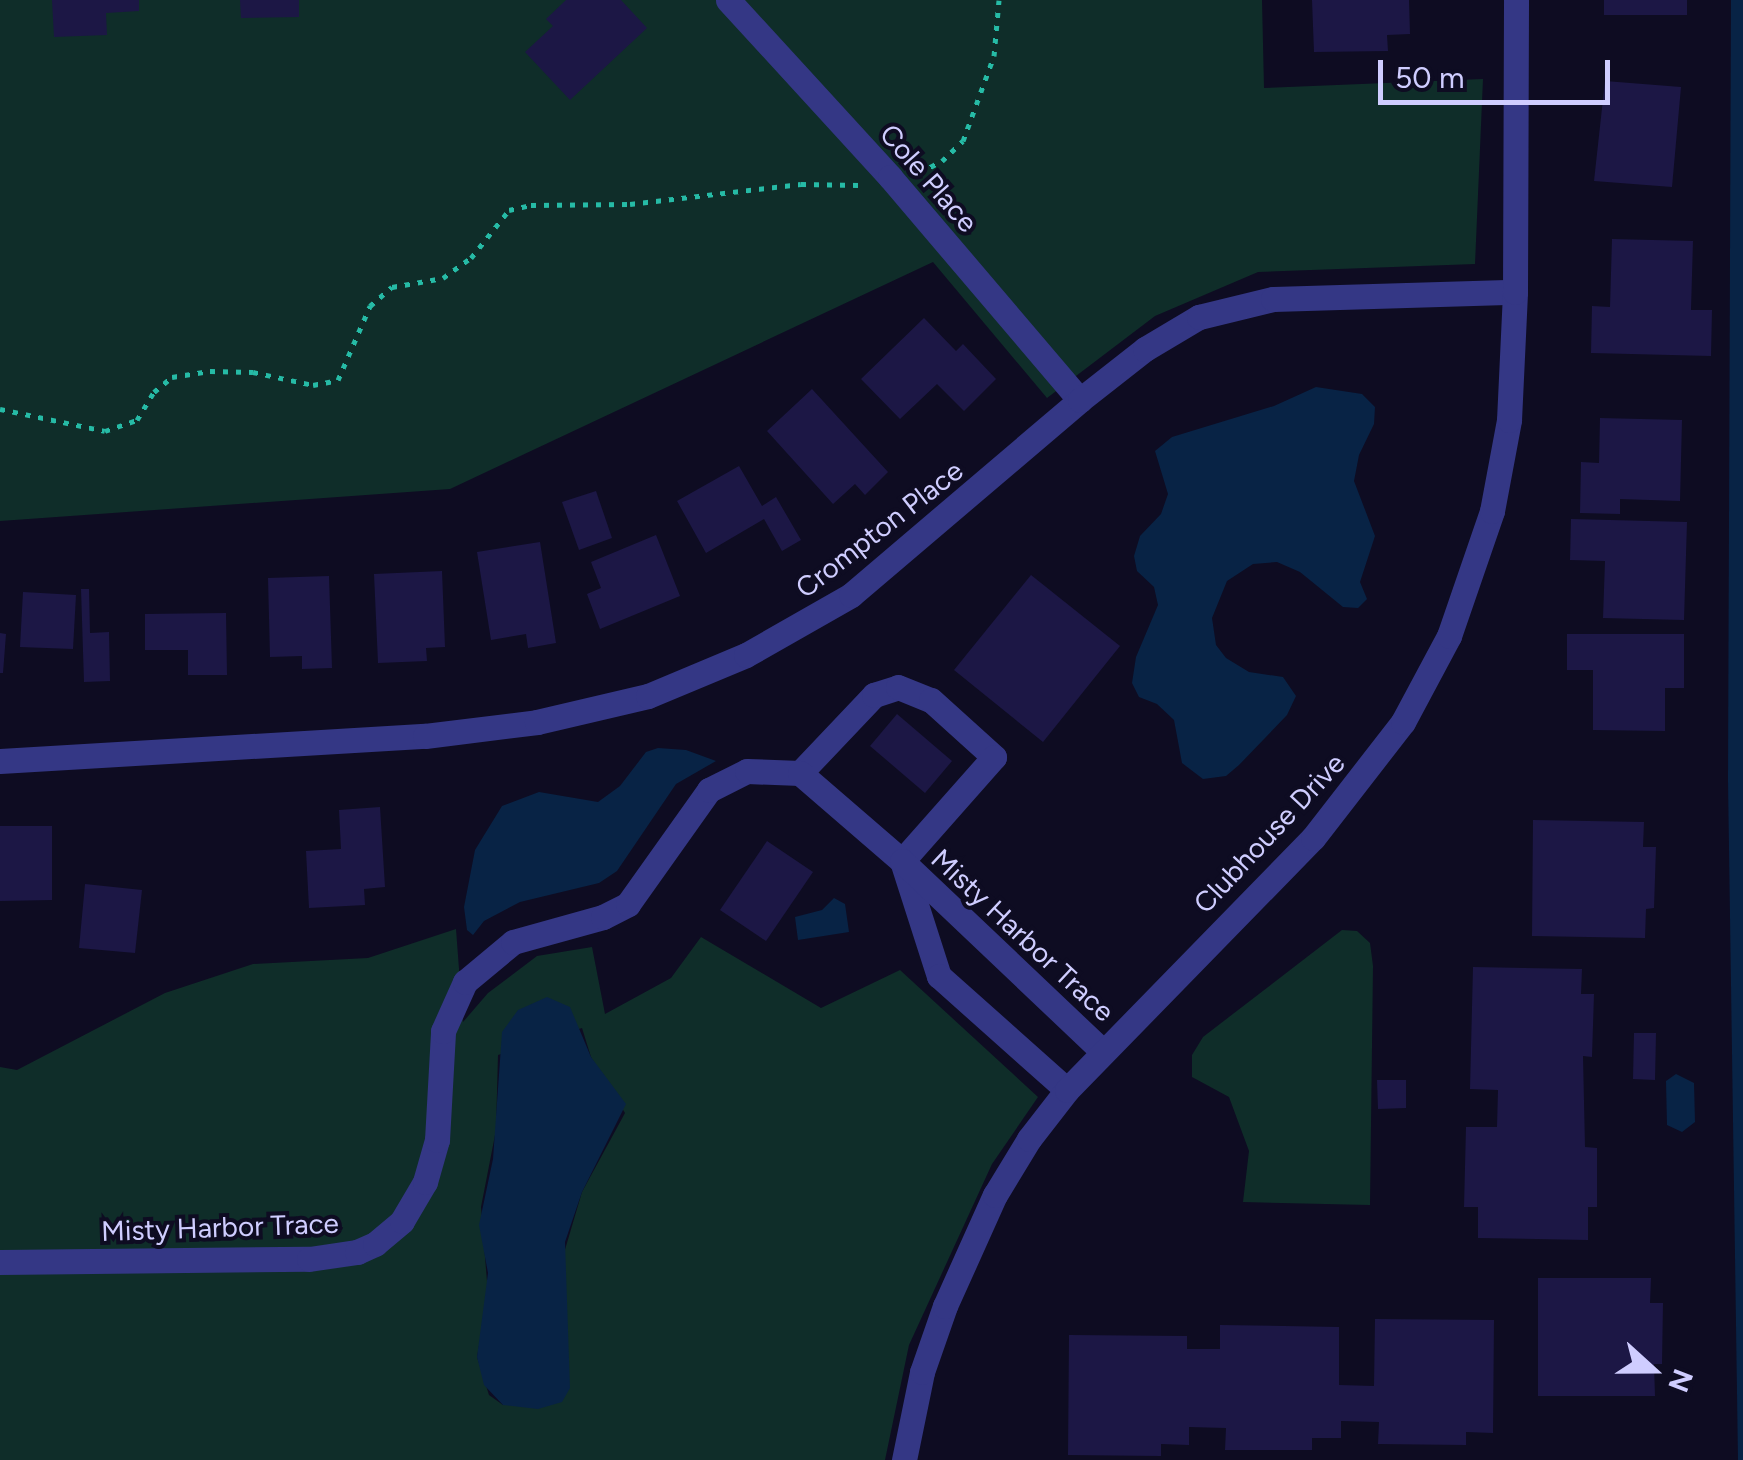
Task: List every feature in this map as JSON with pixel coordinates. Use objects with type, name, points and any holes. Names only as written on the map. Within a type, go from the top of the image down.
[{"type":"street","name":"Cole Place","points":[[728,0],[890,177],[1080,400]]},
{"type":"street","name":"Clubhouse Drive","points":[[904,1460],[922,1372],[969,1250],[1010,1169],[1067,1090],[1313,838],[1379,756],[1423,690],[1463,599],[1492,511],[1509,420],[1516,292],[1516,0]]},
{"type":"street","name":"Crompton Place","points":[[0,761],[425,736],[538,722],[648,696],[746,655],[851,595],[1080,400],[1171,331],[1243,302],[1516,292]]},
{"type":"street","points":[[800,773],[874,695],[898,688],[931,700],[994,757],[902,861]]},
{"type":"street","name":"Misty Harbor Trace","points":[[0,1262],[309,1259],[357,1252],[374,1244],[402,1220],[425,1182],[437,1140],[443,1031],[458,993],[474,971],[527,936],[603,916],[628,904],[650,878],[696,805],[718,783],[760,769],[800,773],[902,861],[1103,1052]]},
{"type":"street","name":"Misty Harbor Trace","points":[[902,861],[939,976],[1067,1090]]},
{"type":"path","points":[[0,410],[105,432],[137,420],[154,392],[172,377],[210,371],[253,372],[313,385],[338,380],[370,306],[392,287],[442,278],[472,258],[509,210],[531,204],[685,200],[801,184],[861,185],[917,174],[942,161],[963,141],[994,56],[999,0]]},
{"type":"green space","points":[[0,0],[1262,0],[1264,88],[1483,79],[1475,264],[1258,272],[1155,316],[1047,398],[933,262],[450,489],[0,521]]},
{"type":"green space","points":[[456,929],[463,1022],[488,993],[537,956],[592,947],[605,1014],[671,978],[701,937],[821,1008],[900,970],[1038,1097],[992,1164],[909,1345],[885,1460],[0,1460],[0,1067],[17,1070],[165,993],[253,964],[368,958]],"holes":[[[582,1028],[591,1057],[625,1113],[582,1192],[564,1253],[503,1405],[489,1395],[477,1357],[488,1294],[481,1207],[496,1130],[498,1055]]]},
{"type":"green space","points":[[1342,930],[1357,931],[1370,943],[1373,966],[1370,1205],[1243,1202],[1249,1151],[1229,1097],[1192,1077],[1192,1055],[1203,1037]]},
{"type":"water","points":[[1731,0],[1743,0],[1743,1460],[1738,1460],[1728,780]]},
{"type":"water","points":[[1316,387],[1362,394],[1375,407],[1374,424],[1359,455],[1354,481],[1375,536],[1360,582],[1367,599],[1358,608],[1343,607],[1300,572],[1277,562],[1253,564],[1227,581],[1212,618],[1216,645],[1226,658],[1249,672],[1283,677],[1296,696],[1287,715],[1239,765],[1226,776],[1203,779],[1182,763],[1174,720],[1157,704],[1139,697],[1132,683],[1136,657],[1158,605],[1154,587],[1137,571],[1134,556],[1140,536],[1161,514],[1168,494],[1155,451],[1172,437],[1274,406]]},
{"type":"water","points":[[658,748],[686,750],[716,761],[676,784],[617,871],[599,883],[520,902],[484,921],[473,935],[467,930],[464,907],[475,850],[502,806],[539,792],[598,802],[620,786],[646,752]]},
{"type":"water","points":[[834,898],[845,904],[849,932],[798,940],[795,917],[822,910]]},
{"type":"water","points":[[547,997],[570,1007],[591,1057],[626,1104],[582,1192],[565,1242],[570,1388],[562,1402],[538,1409],[503,1405],[484,1385],[477,1357],[488,1273],[479,1225],[493,1159],[502,1032],[518,1010]]},
{"type":"water","points":[[1676,1074],[1694,1083],[1695,1122],[1682,1132],[1667,1125],[1666,1081]]},
{"type":"building","points":[[52,0],[139,0],[139,11],[106,13],[107,35],[54,37]]},
{"type":"building","points":[[240,0],[299,0],[299,17],[241,18]]},
{"type":"building","points":[[566,0],[621,0],[647,28],[570,100],[525,52],[553,26],[546,19]]},
{"type":"building","points":[[1312,0],[1409,0],[1410,34],[1387,35],[1388,51],[1314,52]]},
{"type":"building","points":[[1604,0],[1687,0],[1687,15],[1604,15]]},
{"type":"building","points":[[1605,81],[1681,87],[1672,187],[1594,181]]},
{"type":"building","points":[[1612,239],[1693,241],[1691,310],[1712,310],[1711,356],[1591,353],[1592,306],[1610,307]]},
{"type":"building","points":[[924,318],[956,351],[963,344],[996,379],[964,411],[937,384],[900,419],[861,379]]},
{"type":"building","points":[[812,389],[888,472],[865,495],[855,484],[833,504],[767,431]]},
{"type":"building","points":[[1600,418],[1682,420],[1680,501],[1620,499],[1620,514],[1580,513],[1581,462],[1599,463]]},
{"type":"building","points":[[739,466],[762,506],[776,497],[801,540],[782,551],[764,519],[706,553],[677,501]]},
{"type":"building","points":[[596,491],[612,538],[579,550],[562,502]]},
{"type":"building","points":[[1571,519],[1687,522],[1684,620],[1603,618],[1605,561],[1570,560]]},
{"type":"building","points":[[656,535],[680,596],[600,629],[587,594],[601,588],[591,562]]},
{"type":"building","points":[[540,542],[556,643],[528,648],[526,634],[491,640],[477,552]]},
{"type":"building","points":[[442,571],[445,647],[426,648],[427,661],[378,663],[374,574]]},
{"type":"building","points":[[1031,575],[1120,646],[1043,742],[954,670]]},
{"type":"building","points":[[329,576],[332,668],[302,669],[302,656],[270,657],[268,578]]},
{"type":"building","points":[[81,589],[89,589],[90,633],[109,632],[110,681],[84,682]]},
{"type":"building","points":[[23,592],[76,595],[73,649],[20,647]]},
{"type":"building","points":[[226,613],[227,675],[188,675],[188,650],[145,650],[145,614]]},
{"type":"building","points":[[0,633],[6,634],[3,673],[0,673]]},
{"type":"building","points":[[1567,634],[1684,634],[1684,688],[1665,688],[1665,731],[1593,730],[1593,670],[1567,670]]},
{"type":"building","points":[[897,714],[952,761],[925,793],[870,746]]},
{"type":"building","points":[[380,807],[385,887],[364,889],[365,905],[309,908],[306,851],[341,849],[339,810]]},
{"type":"building","points":[[1533,820],[1644,822],[1643,847],[1656,847],[1654,908],[1646,909],[1645,938],[1532,936]]},
{"type":"building","points":[[0,826],[52,826],[52,900],[0,901]]},
{"type":"building","points":[[767,841],[813,872],[766,941],[720,910]]},
{"type":"building","points":[[85,884],[142,890],[135,953],[79,948]]},
{"type":"building","points":[[1473,967],[1582,969],[1581,994],[1594,994],[1592,1057],[1583,1056],[1585,1147],[1597,1148],[1597,1207],[1588,1207],[1588,1240],[1478,1238],[1478,1207],[1464,1207],[1466,1127],[1497,1127],[1498,1090],[1470,1089]]},
{"type":"building","points":[[1634,1033],[1656,1033],[1655,1080],[1633,1079]]},
{"type":"building","points":[[1377,1080],[1406,1080],[1406,1108],[1378,1109]]},
{"type":"building","points":[[1538,1278],[1651,1278],[1650,1303],[1663,1303],[1662,1364],[1654,1364],[1655,1396],[1538,1396]]},
{"type":"building","points":[[1375,1319],[1494,1320],[1493,1433],[1466,1432],[1466,1445],[1378,1444],[1379,1422],[1341,1421],[1341,1438],[1312,1438],[1312,1450],[1225,1450],[1226,1428],[1189,1427],[1189,1445],[1161,1444],[1161,1456],[1068,1455],[1069,1335],[1187,1336],[1187,1349],[1220,1349],[1220,1325],[1339,1327],[1339,1385],[1374,1386]]}]
